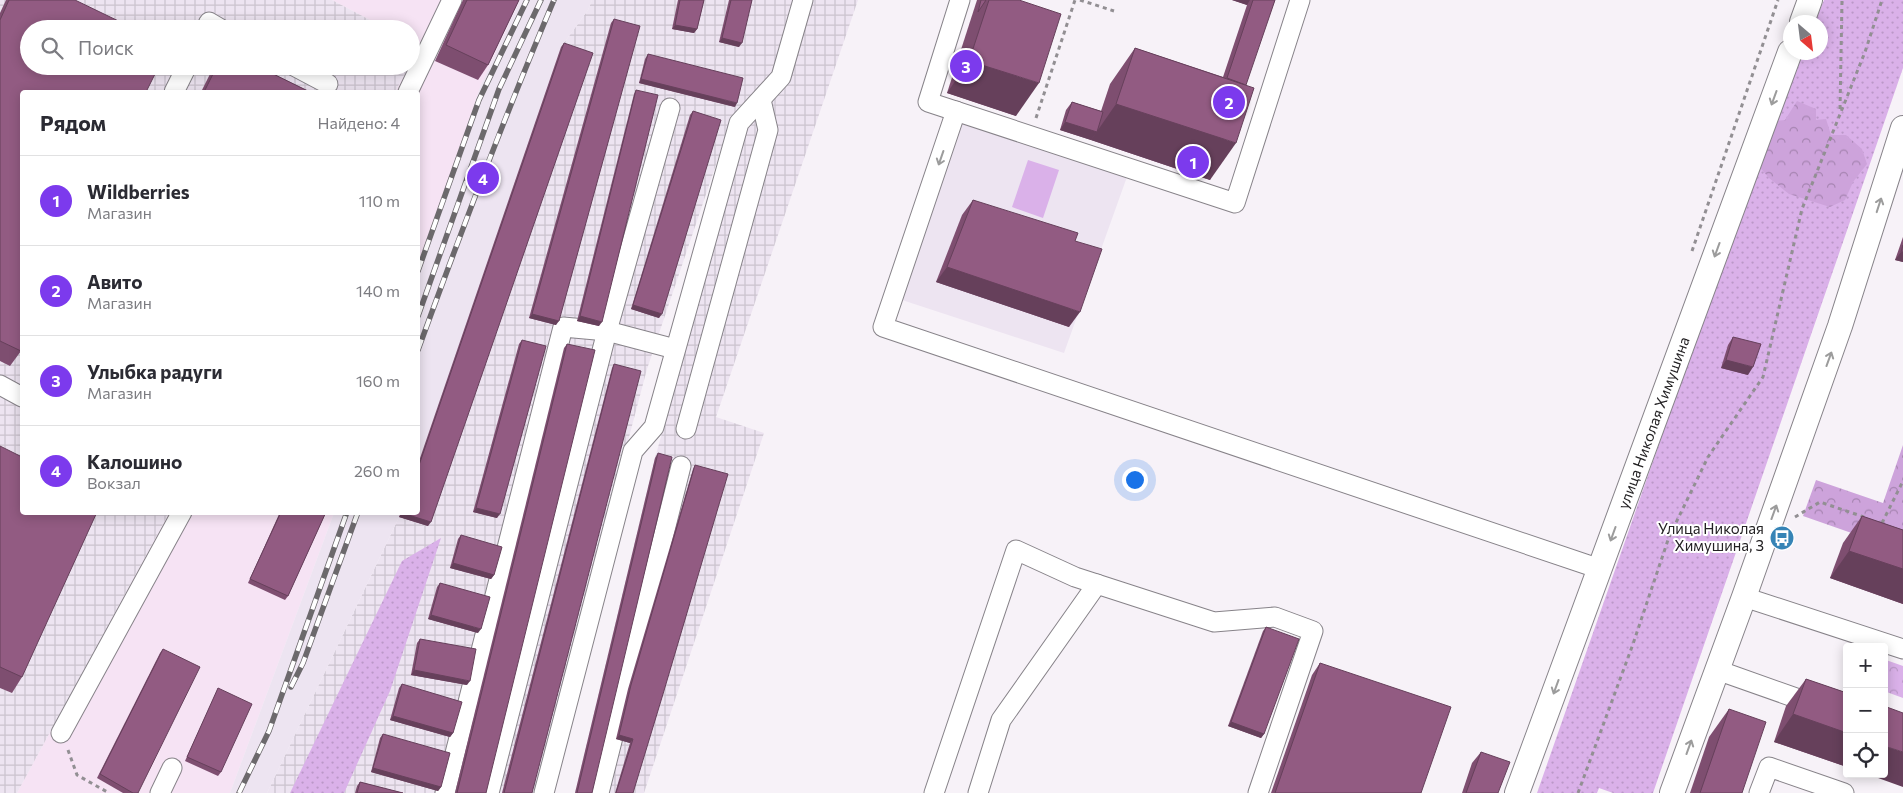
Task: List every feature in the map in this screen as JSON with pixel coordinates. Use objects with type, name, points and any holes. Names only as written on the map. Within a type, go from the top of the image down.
[{"type":"main road","points":[[1805,15],[1810,0]]},
{"type":"main road","name":"улица Николая Химушина","points":[[1517,793],[1787,60]]},
{"type":"main road","points":[[1672,793],[1840,326],[1903,128]]},
{"type":"lane","points":[[420,67],[452,0]]},
{"type":"lane","points":[[544,793],[633,451],[654,427],[739,123],[781,77],[802,0]]},
{"type":"lane","points":[[960,0],[928,102],[1235,203],[1300,0]]},
{"type":"lane","points":[[175,90],[182,75]]},
{"type":"lane","points":[[311,75],[328,84]]},
{"type":"lane","points":[[409,90],[416,75]]},
{"type":"lane","points":[[686,429],[768,130],[761,100]]},
{"type":"lane","points":[[489,793],[607,331],[670,108]]},
{"type":"lane","points":[[956,111],[902,281],[883,327],[1600,569]]},
{"type":"lane","points":[[445,793],[563,327],[607,331],[675,349]]},
{"type":"lane","points":[[0,386],[20,396]]},
{"type":"lane","points":[[599,793],[680,466]]},
{"type":"lane","points":[[61,733],[180,515]]},
{"type":"lane","points":[[934,793],[1016,550],[1075,577],[1214,622],[1275,617],[1313,631],[1258,793]]},
{"type":"lane","points":[[978,793],[1001,720],[1098,584]]},
{"type":"lane","points":[[1744,597],[1903,649]]},
{"type":"lane","points":[[1717,670],[1843,715]]},
{"type":"lane","points":[[1759,793],[1769,767],[1844,793]]},
{"type":"lane","points":[[160,793],[172,768]]},
{"type":"path","points":[[1035,122],[1075,0]]},
{"type":"path","points":[[1080,0],[1114,11]]},
{"type":"path","points":[[1840,113],[1842,0]]},
{"type":"path","points":[[1578,793],[1633,644],[1669,538],[1708,457],[1763,377],[1802,209],[1865,52],[1882,0]]},
{"type":"path","points":[[1882,523],[1903,481]]},
{"type":"path","points":[[1789,520],[1820,502],[1864,517]]},
{"type":"path","points":[[1873,520],[1889,526]]},
{"type":"path","points":[[61,733],[77,776],[109,793]]},
{"type":"shaded area","points":[[0,0],[332,0],[370,20],[20,20],[20,75],[404,75],[396,90],[20,90],[20,515],[168,515],[17,793],[0,793]]},
{"type":"shaded area","points":[[332,0],[520,0],[481,85],[420,264],[420,90],[396,90],[404,75],[420,75],[420,20],[370,20]]},
{"type":"shaded area","points":[[520,0],[592,0],[588,10],[561,47],[420,458],[420,264],[481,85]]},
{"type":"shaded area","points":[[592,0],[794,0],[775,70],[731,120],[647,369],[535,793],[267,793],[400,515],[420,515],[420,458],[561,47],[588,10]]},
{"type":"shaded area","points":[[812,0],[858,0],[716,417],[764,433],[644,793],[575,793],[655,458],[747,129],[788,81]]},
{"type":"shaded area","points":[[959,123],[1128,174],[1064,353],[899,299]]},
{"type":"shaded area","points":[[168,515],[333,515],[230,793],[17,793]]},
{"type":"shaded area","points":[[333,515],[400,515],[267,793],[230,793]]},
{"type":"green space","points":[[1824,0],[1903,0],[1903,68],[1653,793],[1613,793],[1599,788],[1597,793],[1537,793],[1757,164],[1799,60],[1828,60],[1828,15],[1818,15]]},
{"type":"green space","points":[[1797,101],[1816,109],[1816,120],[1826,119],[1831,135],[1846,135],[1862,149],[1867,164],[1853,182],[1845,200],[1830,207],[1789,194],[1769,178],[1757,164],[1775,121],[1785,120]]},
{"type":"green space","points":[[1028,160],[1059,170],[1043,218],[1012,207]]},
{"type":"green space","points":[[1903,445],[1903,551],[1803,516],[1816,480],[1883,503]]},
{"type":"green space","points":[[441,538],[390,691],[344,793],[290,793],[402,561]]},
{"type":"green space","points":[[1888,661],[1903,666],[1903,698],[1888,692]]},
{"type":"building","points":[[9,0],[75,0],[116,20],[20,20],[20,75],[154,75],[147,90],[20,90],[20,351],[0,341],[0,20]]},
{"type":"building","points":[[467,0],[519,0],[488,65],[446,45]]},
{"type":"building","points":[[680,0],[704,0],[697,29],[675,25]]},
{"type":"building","points":[[731,0],[752,0],[742,43],[722,38]]},
{"type":"building","points":[[981,0],[986,0],[978,12]]},
{"type":"building","points":[[989,0],[1019,0],[1061,14],[1039,83],[969,61]]},
{"type":"building","points":[[1253,0],[1275,0],[1246,85],[1227,78]]},
{"type":"building","points":[[614,19],[640,26],[559,321],[532,314]]},
{"type":"building","points":[[564,43],[593,53],[431,522],[408,515],[420,515],[420,462]]},
{"type":"building","points":[[1135,48],[1254,88],[1236,143],[1116,104]]},
{"type":"building","points":[[648,54],[743,78],[737,103],[641,79]]},
{"type":"building","points":[[212,75],[275,75],[306,90],[205,90]]},
{"type":"building","points":[[636,90],[658,95],[602,322],[580,316]]},
{"type":"building","points":[[1072,102],[1103,112],[1097,132],[1065,122]]},
{"type":"building","points":[[693,111],[721,120],[662,314],[633,305]]},
{"type":"building","points":[[973,200],[1078,233],[1075,241],[1102,249],[1080,312],[947,267]]},
{"type":"building","points":[[1733,337],[1761,344],[1753,367],[1726,360]]},
{"type":"building","points":[[522,340],[546,346],[500,514],[476,508]]},
{"type":"building","points":[[567,344],[595,350],[486,793],[457,793]]},
{"type":"building","points":[[614,364],[641,371],[532,793],[504,793]]},
{"type":"building","points":[[0,446],[20,456],[20,515],[96,515],[22,677],[0,667]]},
{"type":"building","points":[[658,453],[672,457],[592,793],[577,793]]},
{"type":"building","points":[[695,465],[728,474],[633,793],[616,793],[633,739],[619,735],[631,685]]},
{"type":"building","points":[[280,515],[325,515],[288,596],[250,579]]},
{"type":"building","points":[[1862,516],[1903,530],[1903,569],[1849,551]]},
{"type":"building","points":[[461,535],[502,547],[494,575],[453,563]]},
{"type":"building","points":[[440,583],[490,597],[481,629],[431,615]]},
{"type":"building","points":[[1266,627],[1299,639],[1264,734],[1231,722]]},
{"type":"building","points":[[420,639],[476,649],[470,681],[414,670]]},
{"type":"building","points":[[163,649],[200,667],[138,793],[133,793],[100,774]]},
{"type":"building","points":[[1320,663],[1451,707],[1421,793],[1275,793]]},
{"type":"building","points":[[1806,679],[1843,692],[1843,732],[1793,714]]},
{"type":"building","points":[[402,684],[462,702],[453,733],[393,716]]},
{"type":"building","points":[[218,688],[252,704],[221,772],[187,757]]},
{"type":"building","points":[[1888,707],[1903,713],[1903,752],[1888,747]]},
{"type":"building","points":[[1729,709],[1766,722],[1742,793],[1700,793]]},
{"type":"building","points":[[383,734],[450,753],[441,787],[373,768]]},
{"type":"building","points":[[1481,752],[1510,762],[1498,793],[1466,793]]},
{"type":"building","points":[[360,782],[403,793],[357,793]]},
{"type":"railway","points":[[420,265],[479,100],[527,0]]},
{"type":"railway","points":[[420,310],[499,89],[541,0]]},
{"type":"railway","points":[[420,345],[484,174],[554,0]]},
{"type":"railway","points":[[239,793],[269,731],[346,515]]},
{"type":"railway","points":[[291,687],[303,663],[357,515]]},
{"type":"place","name":"Улыбка радуги","points":[[966,66]]},
{"type":"place","name":"Авито","points":[[1229,102]]},
{"type":"place","name":"Wildberries","points":[[1193,162]]},
{"type":"place","name":"Калошино","points":[[483,178]]},
{"type":"place","name":"Улица Николая Химушина, 3","points":[[1782,538]]}]
